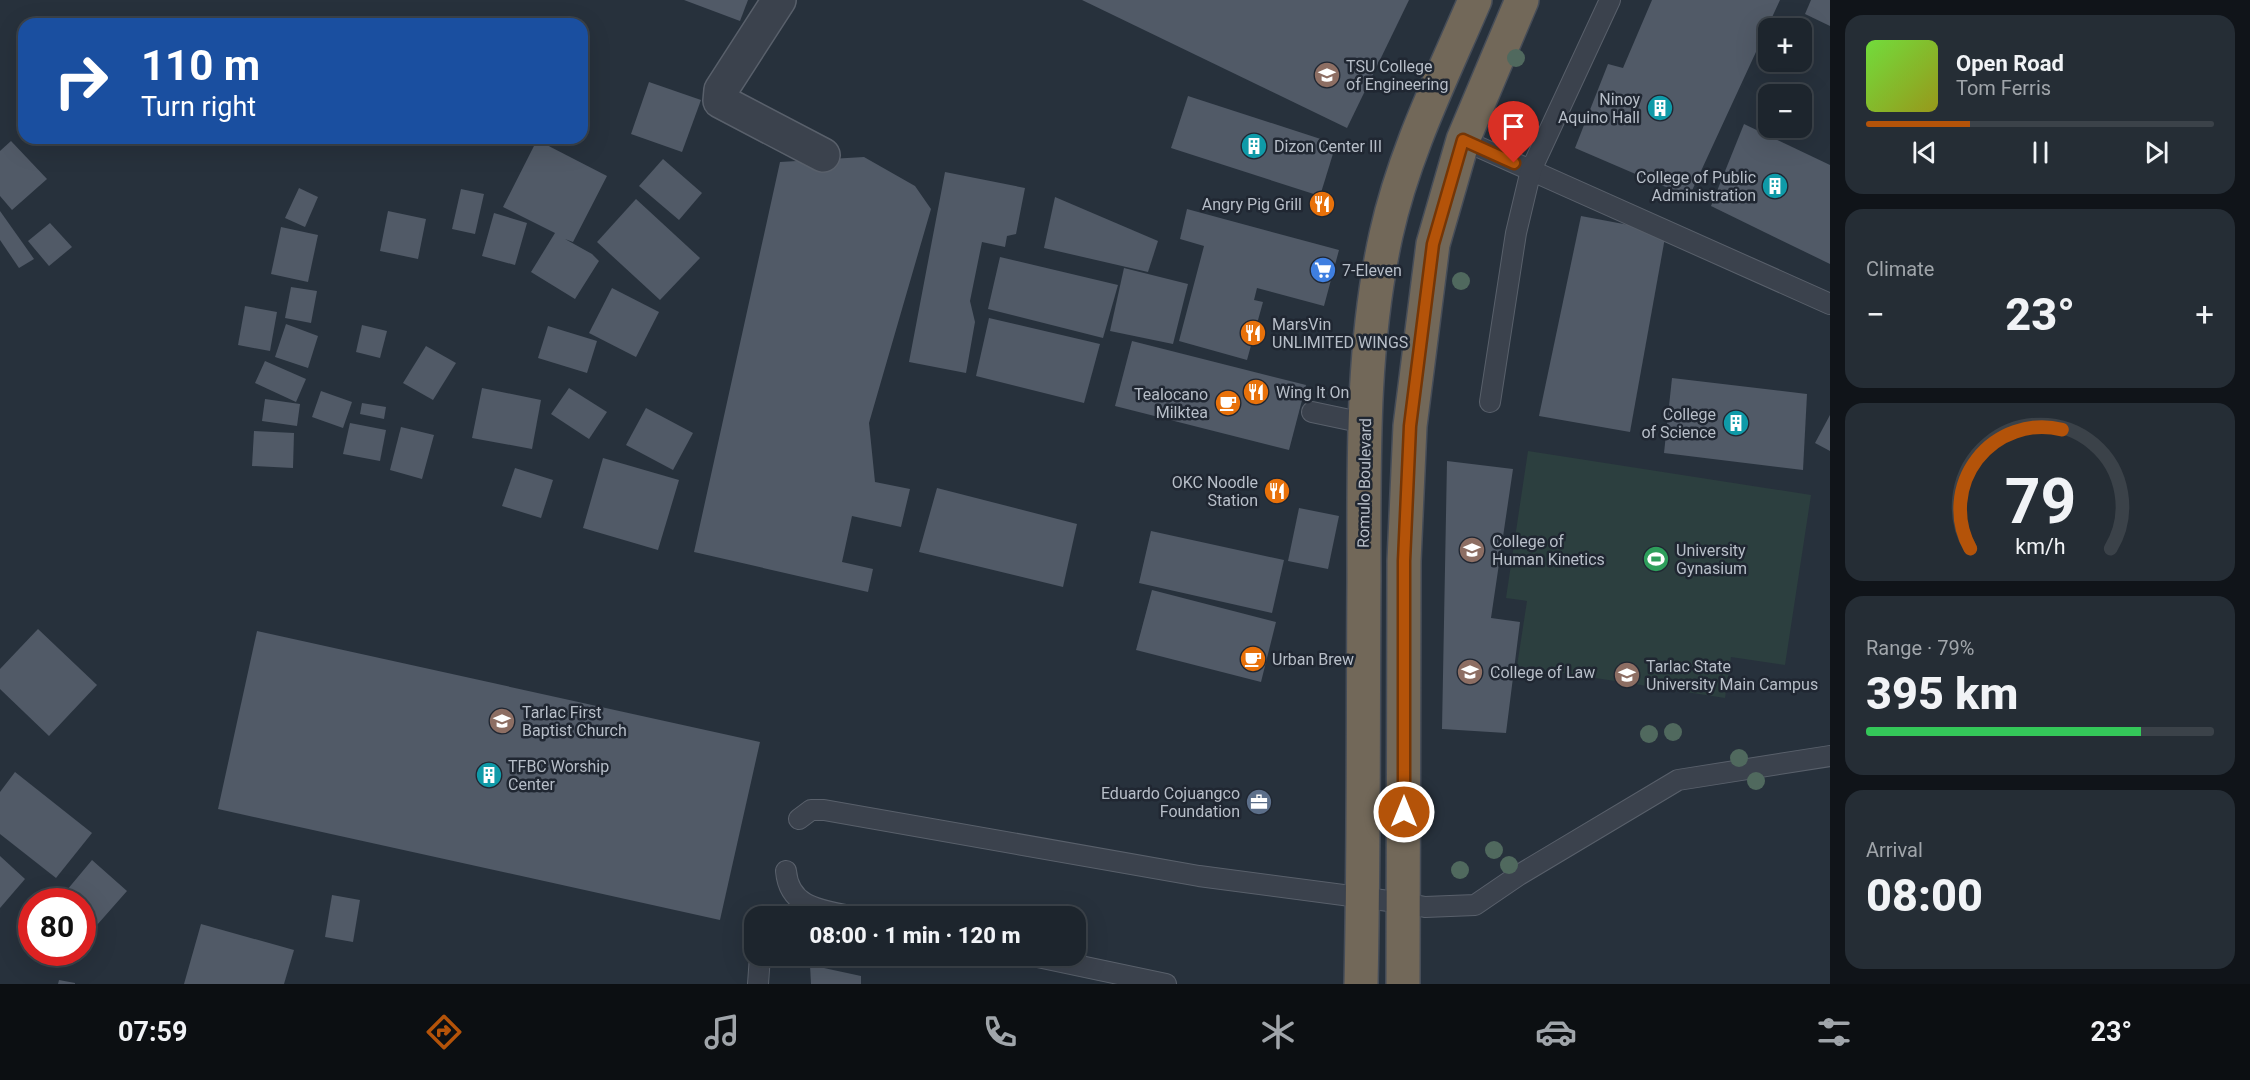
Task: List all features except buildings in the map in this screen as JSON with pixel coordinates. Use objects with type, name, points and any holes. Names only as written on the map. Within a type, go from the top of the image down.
[{"type":"highway","name":"Romulo Boulevard","points":[[1361,984],[1364,423],[1373,319],[1386,235],[1412,146],[1475,0]]},
{"type":"highway","points":[[1403,984],[1404,561],[1410,426],[1433,244],[1463,140],[1522,0]]},
{"type":"street","points":[[780,0],[721,90],[720,101],[823,155]]},
{"type":"lane","points":[[1490,402],[1516,233],[1531,170],[1610,0]]},
{"type":"lane","points":[[1463,140],[1830,304]]},
{"type":"lane","points":[[1312,411],[1364,423]]},
{"type":"lane","points":[[799,819],[811,810],[824,810],[1199,876],[1425,907],[1474,905],[1519,875],[1678,780],[1830,756]]},
{"type":"lane","points":[[786,871],[787,884],[797,898],[810,906]]},
{"type":"lane","points":[[758,984],[759,966]]},
{"type":"lane","points":[[1080,966],[1166,984]]},
{"type":"shaded area","name":"University Gynasium","points":[[1528,451],[1811,495],[1785,665],[1731,657],[1725,698],[1517,666],[1527,601],[1506,598]]},
{"type":"place","name":"TSU College of Engineering","points":[[1327,75]]},
{"type":"place","name":"Ninoy Aquino Hall","points":[[1660,108]]},
{"type":"place","name":"Dizon Center III","points":[[1254,146]]},
{"type":"place","name":"College of Public Administration","points":[[1775,186]]},
{"type":"place","name":"Angry Pig Grill","points":[[1322,204]]},
{"type":"place","name":"7-Eleven","points":[[1323,270]]},
{"type":"place","name":"MarsVin UNLIMITED WINGS","points":[[1253,333]]},
{"type":"place","name":"Wing It On","points":[[1256,392]]},
{"type":"place","name":"Tealocano Milktea","points":[[1228,403]]},
{"type":"place","name":"College of Science","points":[[1736,423]]},
{"type":"place","name":"OKC Noodle Station","points":[[1277,491]]},
{"type":"place","name":"College of Human Kinetics","points":[[1472,550]]},
{"type":"place","name":"University Gynasium","points":[[1656,559]]},
{"type":"place","name":"Urban Brew","points":[[1253,659]]},
{"type":"place","name":"College of Law","points":[[1470,672]]},
{"type":"place","name":"Tarlac State University Main Campus","points":[[1627,675]]},
{"type":"place","name":"Tarlac First Baptist Church","points":[[502,721]]},
{"type":"place","name":"TFBC Worship Center","points":[[489,775]]},
{"type":"place","name":"Eduardo Cojuangco Foundation","points":[[1259,802]]},
{"type":"route","points":[[1404,812],[1404,561],[1410,426],[1433,244],[1463,140],[1514,163]]}]
